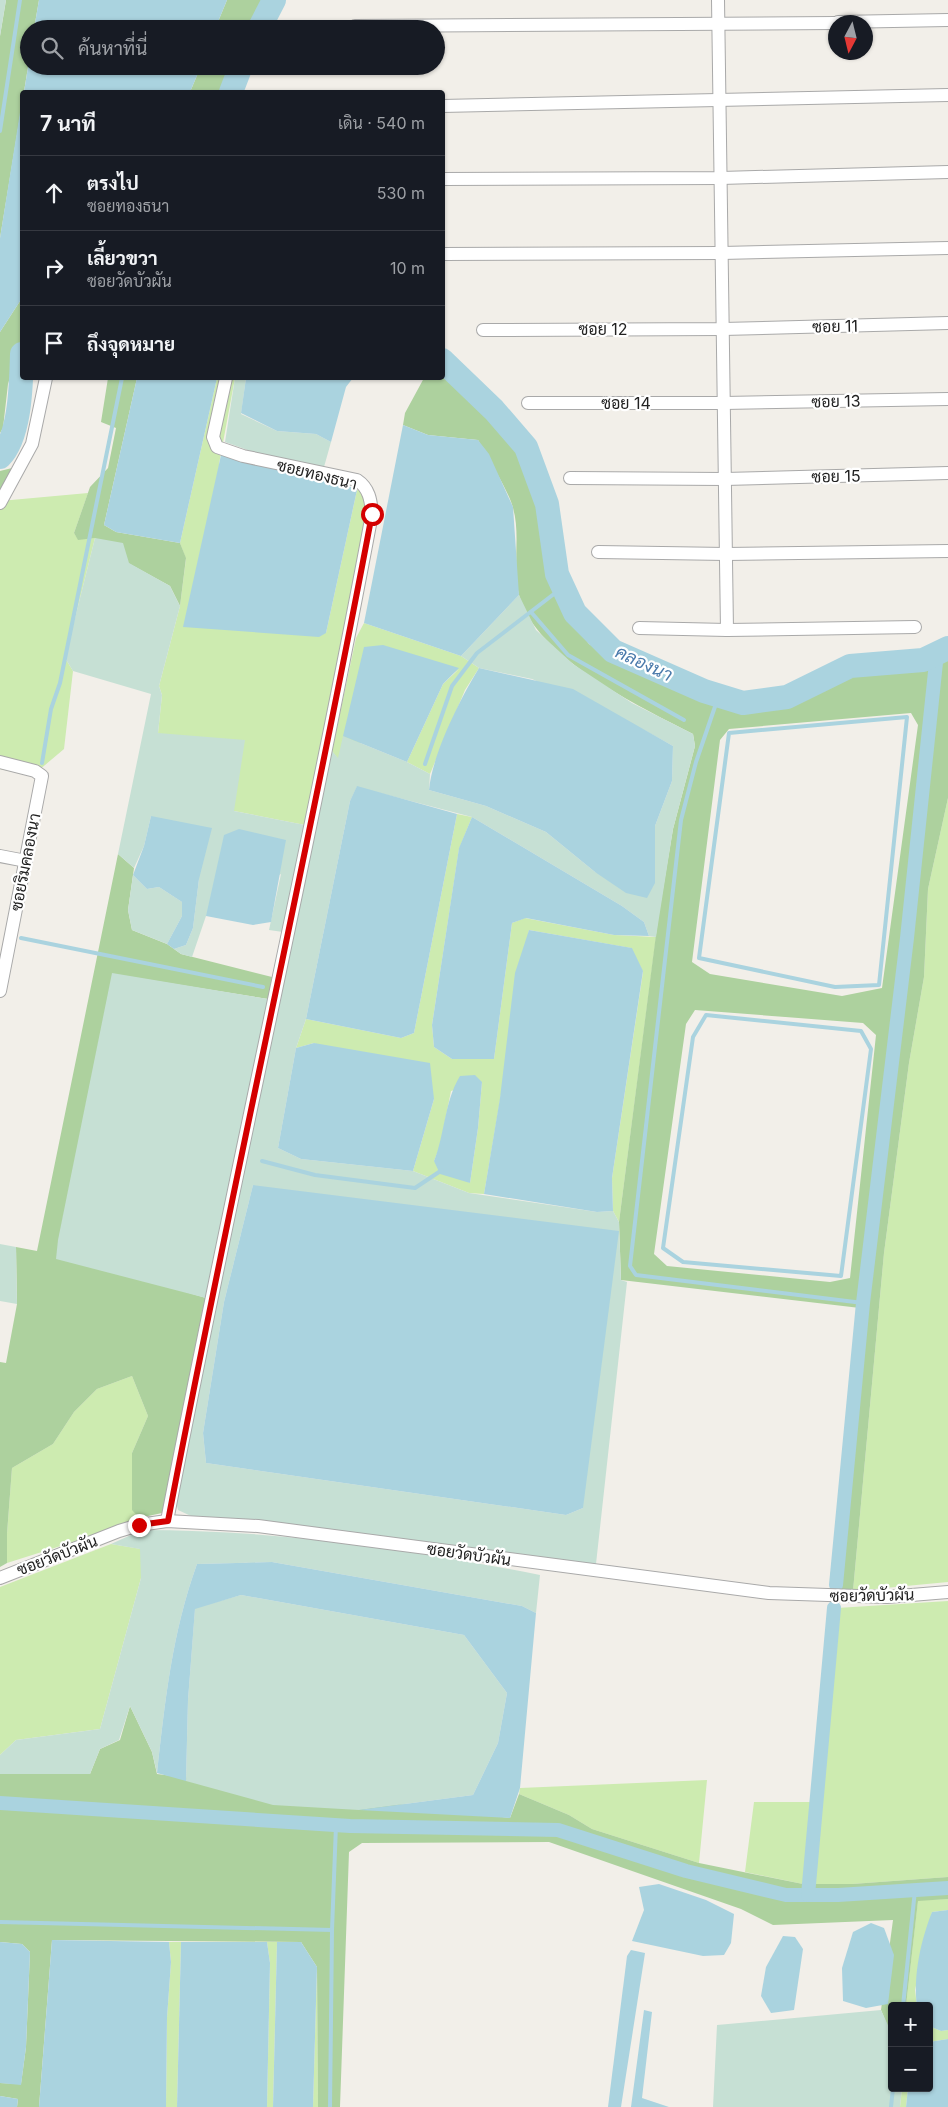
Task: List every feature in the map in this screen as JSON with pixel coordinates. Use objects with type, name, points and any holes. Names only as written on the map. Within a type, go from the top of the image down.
[{"type":"street","points":[[718,0],[727,630]]},
{"type":"street","points":[[873,21],[948,20]]},
{"type":"street","points":[[445,26],[719,25],[828,22]]},
{"type":"street","points":[[445,106],[948,95]]},
{"type":"street","points":[[445,179],[721,178],[948,172]]},
{"type":"street","points":[[445,254],[722,253],[948,248]]},
{"type":"street","name":"ซอย 11","points":[[723,329],[948,323]]},
{"type":"street","name":"ซอย 12","points":[[483,330],[723,329]]},
{"type":"street","points":[[0,503],[32,444],[46,380]]},
{"type":"street","name":"ซอยทองธนา","points":[[168,1521],[201,1345],[316,804],[372,514],[371,502],[366,486],[357,480],[243,456],[217,447],[212,436],[226,380]]},
{"type":"street","name":"ซอย 13","points":[[724,404],[948,399]]},
{"type":"street","name":"ซอย 14","points":[[528,403],[724,404]]},
{"type":"street","name":"ซอย 15","points":[[570,478],[725,479],[948,473]]},
{"type":"street","points":[[598,552],[726,554],[948,551]]},
{"type":"street","points":[[639,628],[727,630],[915,627]]},
{"type":"street","name":"ซอยริมคลองนา","points":[[0,762],[19,766],[42,776],[0,992]]},
{"type":"street","points":[[0,856],[26,861]]},
{"type":"street","name":"ซอยวัดบัวผัน","points":[[0,1578],[139,1525],[168,1521],[258,1526],[769,1593],[887,1597],[948,1592]]},
{"type":"green space","points":[[0,0],[6,0],[0,36]]},
{"type":"green space","points":[[6,0],[39,0],[36,20],[20,20],[20,75],[27,75],[24,90],[20,90],[20,116],[0,238],[0,36]]},
{"type":"green space","points":[[227,0],[264,0],[256,20],[219,20]]},
{"type":"green space","points":[[197,75],[232,75],[225,90],[191,90]]},
{"type":"green space","points":[[20,301],[20,345],[8,384],[3,428],[0,433],[0,332]]},
{"type":"green space","points":[[445,372],[498,425],[523,454],[539,505],[548,578],[568,616],[589,644],[617,663],[705,702],[747,709],[798,699],[842,676],[865,669],[921,666],[948,655],[948,798],[928,889],[924,977],[909,1063],[884,1253],[853,1591],[832,1588],[830,1580],[860,1308],[621,1280],[619,1222],[658,919],[673,829],[695,746],[693,734],[592,678],[567,659],[546,639],[529,618],[519,595],[516,573],[516,529],[511,501],[503,483],[478,440],[428,435],[403,425],[405,413],[423,380],[445,380]],"holes":[[[911,713],[918,725],[882,988],[842,996],[710,974],[692,962],[720,740],[729,729]],[[695,1010],[863,1023],[876,1035],[850,1278],[830,1282],[667,1266],[654,1254],[686,1024]]]},
{"type":"green space","points":[[108,380],[137,380],[104,525],[116,532],[180,543],[186,558],[180,606],[170,586],[128,563],[95,538],[78,540],[74,533],[90,487],[108,468],[116,428],[101,422]]},
{"type":"green space","points":[[217,380],[235,380],[219,464],[326,633],[357,490],[363,492],[367,509],[305,825],[234,811],[158,733],[162,695],[159,686],[180,606],[186,559],[180,543]]},
{"type":"green space","points":[[235,380],[246,380],[241,414],[277,431],[316,434],[331,442],[324,467],[256,453],[225,442]]},
{"type":"green space","points":[[12,468],[0,491],[0,471]]},
{"type":"green space","points":[[88,493],[74,533],[78,539],[95,538],[65,658],[73,671],[64,749],[32,776],[0,769],[0,501]]},
{"type":"green space","points":[[95,538],[123,543],[129,563],[170,586],[180,606],[159,686],[162,695],[158,733],[245,740],[234,811],[305,825],[283,932],[269,930],[281,874],[206,916],[192,957],[181,954],[174,949],[186,945],[193,928],[199,879],[151,816],[144,846],[134,868],[118,854],[151,694],[73,671],[65,658]]},
{"type":"green space","points":[[519,595],[536,630],[573,664],[632,703],[693,734],[695,746],[673,829],[656,937],[649,936],[644,922],[622,906],[472,817],[357,787],[350,801],[306,1019],[296,1048],[278,1148],[301,1159],[413,1171],[469,1193],[597,1212],[613,1211],[619,1222],[621,1280],[627,1282],[596,1564],[191,1516],[178,1510],[176,1502],[197,1388],[332,751],[338,758],[343,736],[407,762],[430,774],[429,790],[486,806],[546,832],[595,872],[655,883],[655,826],[672,781],[673,746],[646,731],[532,679],[479,668],[461,656]],"holes":[[[253,1185],[583,1508],[566,1515],[206,1463],[203,1433],[224,1302]]]},
{"type":"green space","points":[[364,623],[461,656],[479,668],[465,690],[430,774],[407,762],[443,684],[459,669],[338,759],[332,751],[356,638]]},
{"type":"green space","points":[[948,798],[948,1582],[853,1591],[884,1253],[909,1063],[924,977],[928,889]]},
{"type":"green space","points":[[457,814],[472,817],[459,849],[432,1025],[434,1047],[452,1059],[494,1059],[512,923],[525,918],[614,935],[656,937],[619,1222],[613,1211],[612,1178],[643,972],[631,948],[529,930],[484,1194],[469,1193],[413,1171],[434,1099],[314,1043],[296,1048],[306,1019],[401,1038],[414,1033]],"holes":[[[482,1082],[470,1183],[434,1161],[440,1146],[451,1091]]]},
{"type":"green space","points":[[118,854],[134,868],[128,910],[132,930],[167,944],[181,954],[272,977],[268,999],[112,974],[179,1290],[206,1298],[162,1513],[139,1518],[132,1510],[132,1453],[148,1416],[132,1376],[97,1389],[74,1412],[53,1444],[12,1468],[7,1534],[7,1563],[0,1567],[0,1362],[6,1363],[17,1304],[16,1247],[37,1251]]},
{"type":"green space","points":[[133,875],[147,889],[159,887],[182,902],[182,916],[167,944],[132,930],[128,910]]},
{"type":"green space","points":[[112,973],[268,999],[206,1298],[56,1259],[58,1240]]},
{"type":"green space","points":[[0,1244],[16,1247],[17,1304],[0,1301]]},
{"type":"green space","points":[[132,1376],[148,1416],[132,1453],[132,1509],[139,1518],[89,1537],[7,1563],[7,1534],[12,1468],[53,1444],[74,1412],[97,1389]]},
{"type":"green space","points":[[142,1530],[242,1533],[292,1537],[392,1549],[540,1575],[536,1613],[522,1606],[272,1562],[197,1564],[188,1590],[175,1641],[157,1773],[152,1752],[130,1706],[119,1740],[100,1749],[90,1774],[0,1774],[0,1755],[16,1740],[100,1729],[141,1578],[140,1549],[111,1544]]},
{"type":"green space","points":[[111,1544],[141,1549],[141,1578],[100,1729],[16,1740],[0,1755],[0,1587]]},
{"type":"green space","points":[[241,1595],[464,1635],[507,1693],[498,1743],[473,1795],[359,1810],[273,1805],[186,1781],[188,1700],[195,1608]]},
{"type":"green space","points":[[948,1601],[948,1877],[852,1884],[803,1884],[745,1872],[754,1802],[820,1802],[837,1608]]},
{"type":"green space","points":[[130,1706],[152,1752],[157,1774],[510,1818],[519,1794],[569,1815],[592,1829],[699,1863],[803,1884],[852,1884],[948,1877],[948,1899],[918,1901],[906,2002],[888,2002],[888,2027],[881,2010],[893,1920],[773,1925],[741,1909],[549,1842],[362,1843],[349,1852],[340,2107],[318,2107],[317,1967],[301,1942],[52,1940],[39,2107],[17,2107],[18,2099],[0,2096],[0,2083],[21,2084],[26,2047],[30,1952],[22,1944],[0,1942],[0,1774],[90,1774],[100,1749],[120,1740]]},
{"type":"green space","points":[[707,1780],[699,1863],[592,1829],[569,1815],[519,1794],[520,1788]]},
{"type":"green space","points":[[948,1899],[948,1910],[932,1912],[915,1990],[916,2002],[906,2002],[918,1900]]},
{"type":"green space","points":[[169,1942],[181,1942],[177,2107],[166,2107],[167,2018],[171,1962]]},
{"type":"green space","points":[[267,1942],[277,1942],[273,2107],[267,2107],[270,1963]]},
{"type":"green space","points":[[317,1967],[318,2107],[313,2107]]},
{"type":"green space","points":[[881,2010],[888,2025],[888,2092],[902,2092],[900,2107],[713,2107],[717,2025]]},
{"type":"green space","points":[[933,2028],[941,2031],[948,2030],[948,2039],[933,2041]]},
{"type":"green space","points":[[902,2092],[908,2092],[906,2107],[900,2107]]},
{"type":"water","points":[[39,0],[227,0],[219,20],[36,20]]},
{"type":"water","points":[[27,75],[197,75],[191,90],[24,90]]},
{"type":"water","points":[[20,113],[20,301],[0,332],[0,238]]},
{"type":"water","points":[[137,380],[217,380],[180,543],[116,532],[104,525]]},
{"type":"water","points":[[246,380],[351,380],[346,387],[331,442],[316,434],[277,431],[241,413]]},
{"type":"water","points":[[403,425],[428,435],[478,440],[489,454],[513,507],[519,595],[461,656],[364,623]]},
{"type":"water","points":[[221,455],[344,484],[357,490],[326,633],[319,637],[183,627]]},
{"type":"water","points":[[383,645],[459,668],[443,684],[407,762],[343,736],[364,647]]},
{"type":"water","points":[[479,668],[573,689],[673,746],[672,781],[655,826],[655,883],[647,898],[626,893],[595,872],[546,832],[486,806],[429,790],[431,776],[441,744]]},
{"type":"water","points":[[357,786],[457,814],[414,1033],[401,1038],[306,1019],[350,801]]},
{"type":"water","points":[[151,816],[212,828],[199,879],[193,928],[186,945],[174,949],[167,944],[182,916],[182,902],[159,887],[147,889],[133,875],[144,846]]},
{"type":"water","points":[[472,817],[622,906],[644,922],[649,936],[614,935],[526,918],[512,923],[494,1059],[452,1059],[434,1047],[432,1025],[459,848]]},
{"type":"water","points":[[239,829],[286,840],[271,922],[253,925],[206,916],[224,835]]},
{"type":"water","points":[[529,930],[632,948],[643,971],[612,1178],[613,1211],[597,1212],[484,1194],[500,1098],[515,973]]},
{"type":"water","points":[[314,1043],[430,1063],[434,1099],[413,1171],[301,1159],[278,1148],[296,1048]]},
{"type":"water","points":[[475,1075],[482,1082],[470,1183],[440,1174],[434,1161],[455,1086],[460,1076]]},
{"type":"water","points":[[253,1185],[619,1231],[583,1508],[566,1515],[206,1463],[203,1433],[224,1302]]},
{"type":"water","points":[[272,1562],[522,1606],[536,1613],[520,1788],[510,1818],[359,1810],[473,1795],[498,1743],[507,1693],[464,1635],[241,1595],[195,1609],[188,1700],[186,1781],[157,1773],[175,1641],[188,1590],[197,1564]]},
{"type":"water","points":[[659,1884],[706,1900],[734,1914],[731,1943],[724,1955],[703,1956],[632,1941],[644,1910],[639,1887]]},
{"type":"water","points":[[948,1910],[948,2030],[941,2031],[933,2028],[933,2002],[917,2002],[916,1994],[921,1946],[932,1912]]},
{"type":"water","points":[[871,1923],[884,1928],[894,1955],[888,2004],[866,2008],[843,2001],[842,1968],[853,1932]]},
{"type":"water","points":[[783,1936],[795,1937],[803,1949],[794,2010],[771,2013],[761,1996],[766,1967]]},
{"type":"water","points":[[52,1940],[169,1942],[171,1962],[167,2018],[166,2107],[39,2107]]},
{"type":"water","points":[[0,1942],[22,1944],[30,1952],[26,2047],[21,2085],[0,2083]]},
{"type":"water","points":[[181,1942],[267,1942],[270,1963],[267,2107],[177,2107]]},
{"type":"water","points":[[277,1942],[301,1942],[317,1967],[313,2107],[273,2107]]},
{"type":"water","points":[[631,1950],[645,1953],[621,2107],[608,2107],[627,1956]]},
{"type":"water","points":[[644,2010],[652,2012],[642,2098],[669,2107],[631,2107]]},
{"type":"water","points":[[948,2039],[948,2107],[906,2107],[908,2092],[933,2092],[933,2041]]},
{"type":"water","points":[[0,2096],[18,2099],[17,2107],[0,2107]]},
{"type":"waterway","points":[[0,131],[20,0]]},
{"type":"waterway","points":[[264,20],[274,0]]},
{"type":"waterway","points":[[232,90],[238,75]]},
{"type":"waterway","name":"คลองนา","points":[[445,363],[494,410],[526,447],[547,504],[557,574],[575,613],[613,651],[704,691],[743,703],[787,697],[850,666],[923,660],[948,648]]},
{"type":"waterway","name":"คลองนา","points":[[0,457],[7,448],[16,423],[21,380]]},
{"type":"waterway","points":[[42,763],[51,709],[60,683],[122,380]]},
{"type":"waterway","points":[[425,764],[452,686],[477,653],[563,587]]},
{"type":"waterway","points":[[531,612],[568,655],[684,720]]},
{"type":"waterway","points":[[836,1585],[863,1303],[907,938],[937,653]]},
{"type":"waterway","points":[[719,695],[696,762],[681,820],[630,1266],[636,1275],[863,1303]]},
{"type":"waterway","points":[[907,717],[879,985],[835,987],[699,958],[729,733],[907,717]]},
{"type":"waterway","points":[[21,938],[263,987]]},
{"type":"waterway","points":[[706,1015],[861,1031],[871,1049],[841,1276],[683,1262],[663,1248],[693,1037],[706,1015]]},
{"type":"waterway","points":[[262,1161],[315,1175],[415,1188],[442,1170]]},
{"type":"waterway","points":[[808,1895],[834,1608]]},
{"type":"waterway","points":[[0,1803],[350,1826],[558,1830],[686,1871],[786,1895],[838,1895],[948,1888]]},
{"type":"waterway","points":[[330,2107],[332,1930],[336,1825]]},
{"type":"waterway","points":[[903,2002],[915,1890]]},
{"type":"waterway","points":[[0,1922],[332,1930]]},
{"type":"waterway","points":[[891,2107],[893,2092]]},
{"type":"route","points":[[139,1525],[168,1521],[201,1345],[316,804],[372,514]]}]
